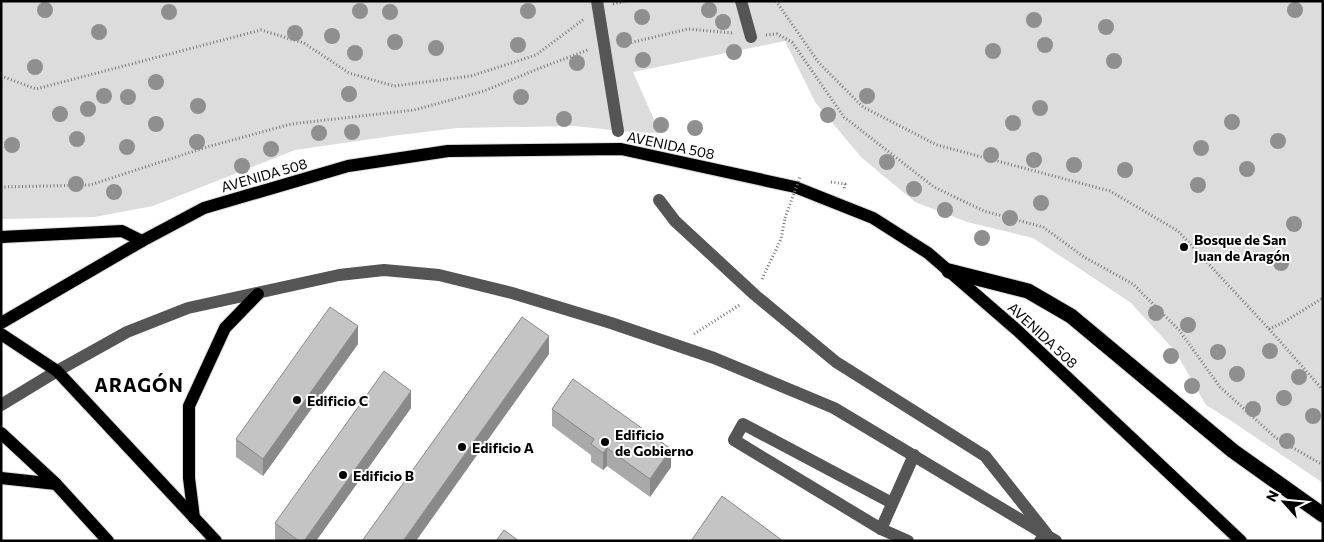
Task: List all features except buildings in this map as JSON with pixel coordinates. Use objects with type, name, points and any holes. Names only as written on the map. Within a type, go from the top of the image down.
[{"type":"highway","points":[[949,271],[1028,291],[1072,316],[1233,451],[1323,515]]},
{"type":"main road","name":"AVENIDA 508","points":[[1,323],[142,241],[204,208],[348,166],[448,151],[620,139],[795,187],[873,218],[928,253],[1018,331],[1241,541]]},
{"type":"main road","points":[[1,238],[122,231],[142,241]]},
{"type":"main road","points":[[194,518],[189,478],[189,406],[225,328],[258,294]]},
{"type":"main road","points":[[1,334],[56,372],[216,541]]},
{"type":"main road","points":[[1,433],[56,484],[108,541]]},
{"type":"main road","points":[[1,478],[56,484]]},
{"type":"street","points":[[741,1],[751,37]]},
{"type":"street","points":[[597,4],[620,139]]},
{"type":"street","points":[[658,200],[675,221],[755,295],[836,362],[986,456],[1047,538]]},
{"type":"street","points":[[1,405],[127,332],[188,308],[258,294],[339,274],[384,270],[439,275],[512,293],[611,323],[714,358],[834,408],[914,455],[1047,538]]},
{"type":"street","points":[[892,503],[743,424],[734,440],[881,529],[908,541]]},
{"type":"street","points":[[881,529],[914,455]]},
{"type":"path","points":[[1,76],[36,89],[261,30],[304,43],[349,73],[394,86],[471,76],[536,55],[597,4],[627,1]]},
{"type":"path","points":[[776,1],[819,63],[864,107],[937,145],[1110,191],[1178,231],[1323,390]]},
{"type":"path","points":[[1,187],[90,185],[207,147],[291,124],[414,110],[484,90],[587,50],[604,49],[688,29],[734,33],[751,37],[777,34],[792,42],[844,117],[934,187],[984,211],[1043,227],[1084,257],[1133,284],[1179,330],[1220,387],[1276,438],[1323,465]]},
{"type":"path","points":[[781,239],[785,218],[800,177]]},
{"type":"path","points":[[1269,329],[1323,298]]},
{"type":"shaded area","name":"Bosque de San Juan de Aragón","points":[[1,1],[1323,1],[1323,483],[1206,405],[1175,351],[1130,302],[1033,238],[967,222],[915,202],[861,157],[815,102],[785,41],[633,72],[660,133],[574,126],[457,128],[392,136],[295,150],[153,206],[94,217],[1,219]]},
{"type":"place","name":"Bosque de San Juan de Aragón","points":[[1184,247]]},
{"type":"place","name":"Edificio C","points":[[297,400]]},
{"type":"place","name":"Edificio de Gobierno","points":[[605,442]]},
{"type":"place","name":"Edificio A","points":[[462,447]]},
{"type":"place","name":"Edificio B","points":[[343,475]]},
{"type":"district","name":"ARAGÓN","points":[[139,384]]}]
